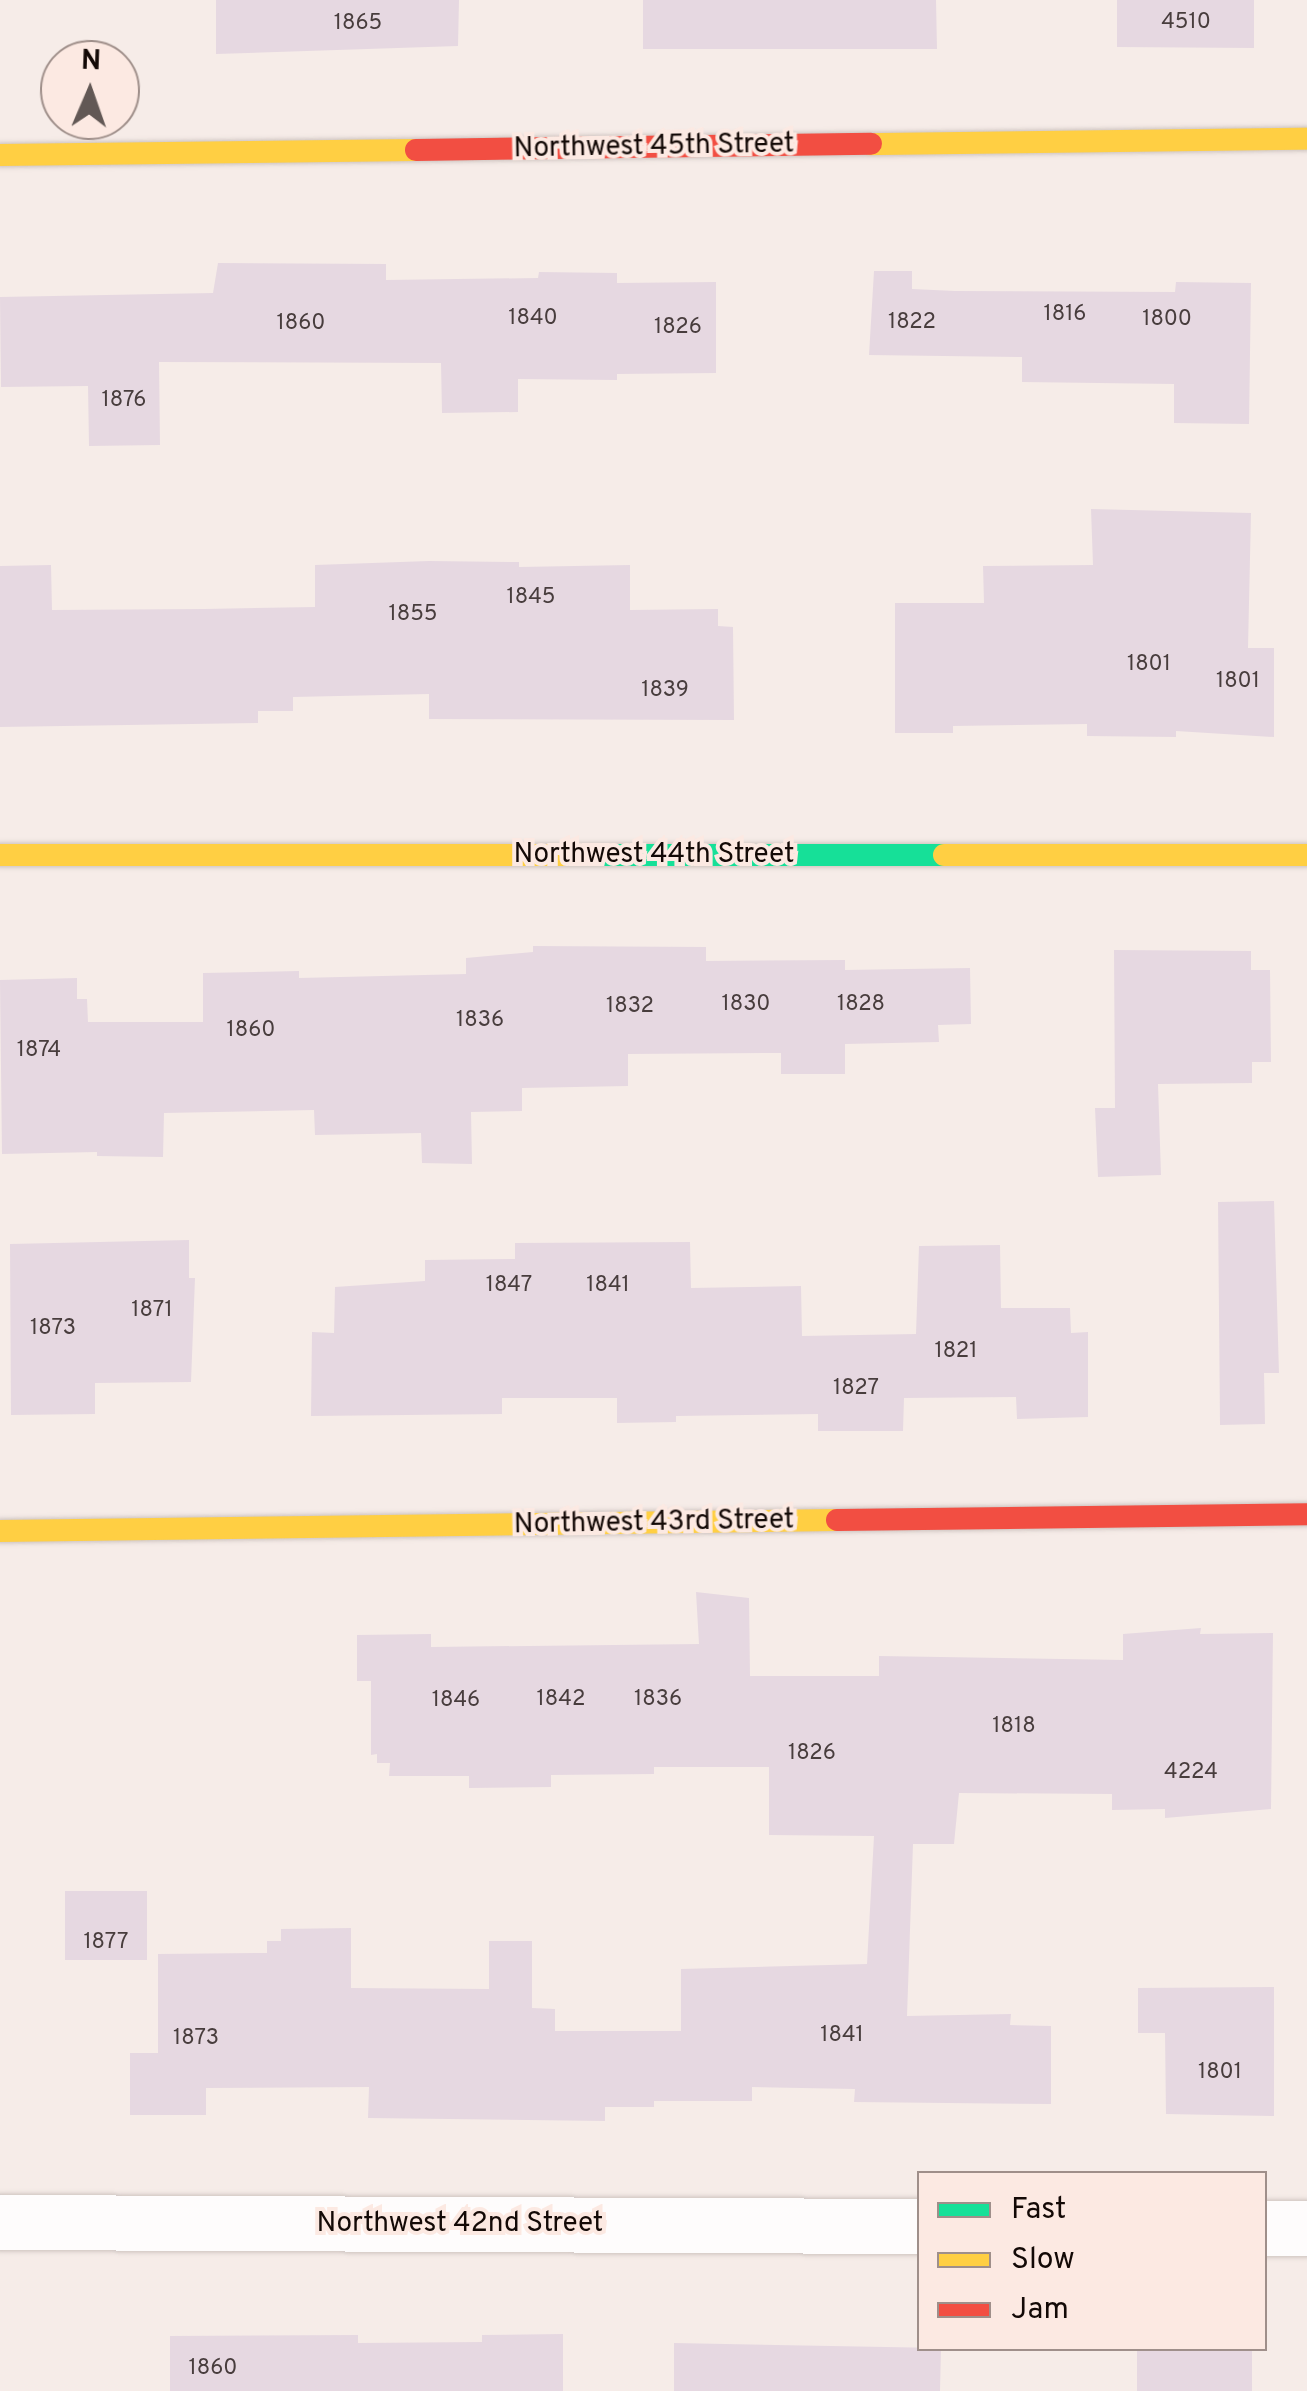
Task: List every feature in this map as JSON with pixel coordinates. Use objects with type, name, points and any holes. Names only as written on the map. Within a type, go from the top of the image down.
[{"type":"street","name":"Northwest 45th Street","points":[[0,156],[1307,139]]},
{"type":"street","name":"Northwest 44th Street","points":[[0,855],[1307,855]]},
{"type":"street","name":"Northwest 43rd Street","points":[[0,1531],[1307,1514]]},
{"type":"street","name":"Northwest 42nd Street","points":[[0,2222],[917,2226]]},
{"type":"street","points":[[1267,2228],[1307,2228]]},
{"type":"building","points":[[216,0],[459,0],[458,46],[216,54]]},
{"type":"building","points":[[643,0],[936,0],[937,49],[643,49]]},
{"type":"building","points":[[1117,0],[1254,0],[1254,48],[1117,47]]},
{"type":"building","points":[[218,263],[386,264],[386,280],[538,278],[539,272],[617,273],[617,283],[716,282],[716,373],[617,374],[617,380],[518,379],[518,412],[442,413],[441,363],[159,362],[160,445],[89,446],[88,386],[1,387],[0,297],[213,293]]},
{"type":"building","points":[[874,271],[912,271],[912,289],[955,291],[1175,292],[1176,282],[1251,283],[1249,424],[1174,423],[1174,384],[1022,382],[1022,357],[869,355]]},
{"type":"building","points":[[1091,509],[1251,513],[1248,648],[1274,648],[1274,737],[1176,731],[1176,737],[1087,736],[1087,724],[953,726],[953,733],[895,733],[895,603],[984,603],[983,566],[1093,565]]},
{"type":"building","points":[[519,562],[519,567],[630,565],[630,610],[718,609],[718,626],[733,627],[734,720],[429,719],[429,694],[293,697],[293,711],[258,711],[258,723],[0,727],[0,566],[51,565],[52,610],[204,609],[315,607],[315,565]]},
{"type":"building","points":[[533,946],[706,947],[706,961],[845,960],[845,970],[970,968],[971,1024],[938,1025],[939,1042],[845,1044],[845,1074],[781,1074],[781,1053],[628,1054],[628,1086],[522,1088],[522,1111],[471,1112],[472,1164],[422,1163],[421,1133],[315,1135],[314,1110],[164,1113],[163,1157],[97,1156],[97,1152],[2,1154],[0,980],[77,978],[77,999],[87,999],[88,1022],[203,1022],[203,973],[299,971],[299,978],[466,974],[466,958],[533,952]]},
{"type":"building","points":[[1114,950],[1251,951],[1251,970],[1270,970],[1271,1062],[1252,1062],[1252,1083],[1158,1084],[1161,1175],[1098,1177],[1095,1108],[1115,1108]]},
{"type":"building","points":[[1274,1201],[1279,1373],[1264,1373],[1265,1424],[1220,1425],[1218,1202]]},
{"type":"building","points":[[189,1240],[189,1278],[195,1278],[191,1382],[95,1383],[95,1414],[11,1415],[10,1244]]},
{"type":"building","points":[[690,1242],[691,1288],[801,1286],[802,1336],[916,1334],[919,1246],[1000,1245],[1001,1308],[1070,1308],[1071,1333],[1088,1332],[1088,1417],[1017,1419],[1016,1397],[904,1398],[903,1431],[818,1431],[818,1414],[676,1416],[676,1422],[617,1423],[617,1398],[502,1398],[502,1414],[311,1416],[312,1332],[334,1333],[335,1287],[425,1281],[425,1260],[515,1259],[515,1243]]},
{"type":"building","points":[[696,1592],[749,1598],[750,1676],[879,1676],[879,1656],[1123,1660],[1123,1634],[1201,1628],[1200,1634],[1273,1633],[1271,1809],[1165,1818],[1165,1809],[1112,1810],[1112,1794],[959,1793],[954,1844],[913,1844],[907,2016],[1011,2014],[1010,2025],[1051,2026],[1051,2104],[854,2102],[855,2089],[752,2087],[752,2101],[654,2101],[654,2107],[605,2107],[605,2121],[368,2118],[369,2087],[206,2088],[206,2115],[130,2115],[130,2053],[158,2053],[158,1954],[267,1953],[267,1941],[281,1941],[281,1929],[351,1928],[351,1988],[489,1989],[489,1941],[532,1941],[532,2008],[555,2009],[555,2031],[681,2031],[681,1969],[867,1964],[874,1836],[769,1835],[769,1767],[654,1767],[654,1774],[551,1775],[551,1787],[469,1788],[469,1776],[389,1776],[390,1763],[377,1763],[377,1754],[371,1755],[371,1681],[357,1681],[357,1635],[431,1634],[431,1647],[699,1644]]},
{"type":"building","points":[[65,1891],[147,1891],[147,1960],[65,1960]]},
{"type":"building","points":[[1274,1987],[1274,2116],[1166,2114],[1165,2033],[1138,2033],[1138,1988]]},
{"type":"building","points":[[563,2334],[563,2391],[170,2391],[170,2336],[358,2335],[358,2343],[482,2342],[482,2335]]},
{"type":"building","points":[[674,2343],[941,2351],[940,2391],[674,2391]]},
{"type":"building","points":[[1137,2351],[1252,2351],[1252,2391],[1137,2391]]},
{"type":"traffic: fast","points":[[565,855],[944,855]]},
{"type":"traffic: slow","points":[[871,144],[1307,139]]},
{"type":"traffic: slow","points":[[0,155],[416,150]]},
{"type":"traffic: slow","points":[[0,855],[565,855]]},
{"type":"traffic: slow","points":[[944,855],[1307,855]]},
{"type":"traffic: slow","points":[[0,1531],[837,1520]]},
{"type":"traffic: jam","points":[[416,150],[871,144]]},
{"type":"traffic: jam","points":[[837,1520],[1307,1514]]}]
